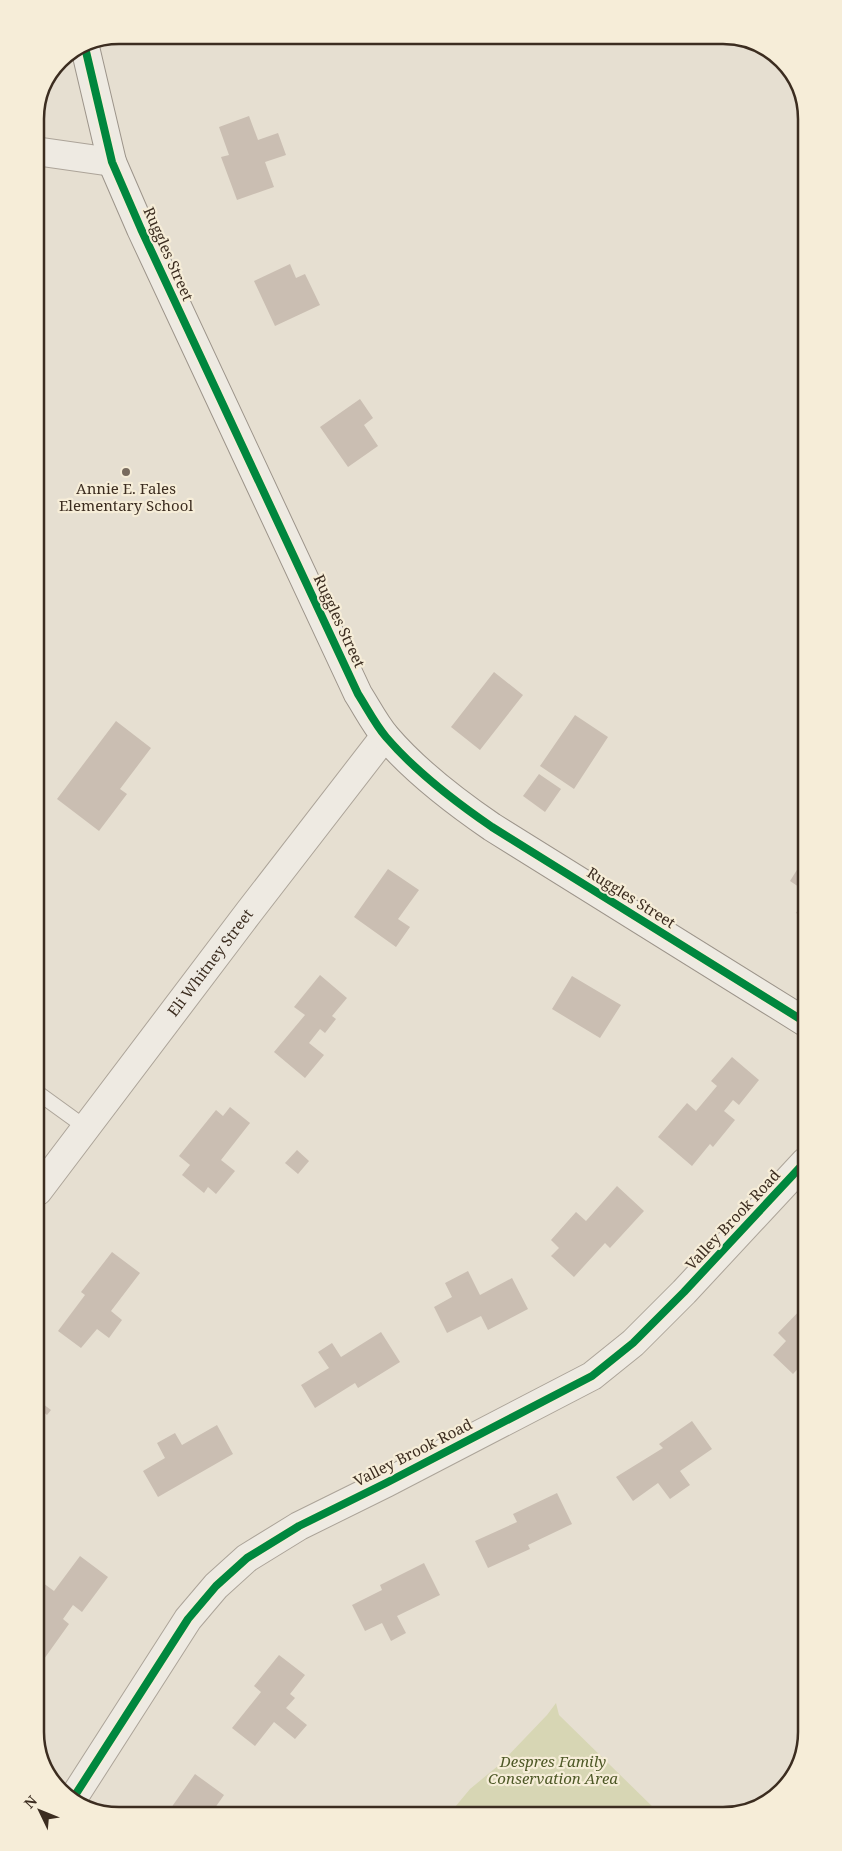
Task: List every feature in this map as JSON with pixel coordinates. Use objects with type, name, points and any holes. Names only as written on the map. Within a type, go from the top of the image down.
[{"type":"street","name":"Ruggles Street","points":[[86,51],[112,162],[167,288],[358,694],[385,736],[414,766],[453,800],[492,827],[798,1018]]},
{"type":"street","points":[[44,152],[112,162]]},
{"type":"street","name":"Eli Whitney Street","points":[[44,1183],[85,1126],[385,736]]},
{"type":"street","name":"Valley Brook Road","points":[[76,1794],[188,1618],[216,1586],[247,1558],[299,1526],[592,1376],[633,1343],[684,1292],[798,1170]]},
{"type":"lane","points":[[44,1097],[85,1126]]},
{"type":"green space","name":"Despres Family Conservation Area","points":[[556,1703],[559,1715],[653,1807],[455,1807],[470,1789],[499,1765]]},
{"type":"building","points":[[249,116],[258,140],[278,133],[286,155],[265,162],[274,187],[237,200],[221,157],[229,155],[219,127]]},
{"type":"building","points":[[290,264],[296,278],[305,274],[320,305],[275,326],[254,281]]},
{"type":"building","points":[[360,399],[373,418],[364,425],[378,446],[348,467],[320,427]]},
{"type":"building","points":[[494,672],[523,695],[480,750],[451,727]]},
{"type":"building","points":[[575,715],[608,737],[574,789],[540,766]]},
{"type":"building","points":[[116,721],[151,748],[120,789],[127,794],[99,831],[57,799]]},
{"type":"building","points":[[539,774],[561,789],[545,812],[523,796]]},
{"type":"building","points":[[798,868],[798,886],[790,881]]},
{"type":"building","points":[[388,869],[419,890],[398,919],[410,927],[396,947],[354,917]]},
{"type":"building","points":[[320,975],[347,998],[332,1016],[336,1019],[325,1033],[320,1029],[309,1043],[324,1055],[305,1078],[274,1052],[305,1015],[294,1007]]},
{"type":"building","points":[[572,976],[621,1005],[600,1038],[552,1009]]},
{"type":"building","points":[[732,1057],[759,1080],[739,1105],[733,1100],[724,1111],[735,1120],[713,1147],[710,1144],[692,1166],[658,1137],[687,1103],[696,1111],[717,1086],[711,1081]]},
{"type":"building","points":[[230,1107],[250,1123],[221,1160],[235,1171],[216,1194],[208,1187],[204,1193],[182,1175],[190,1165],[179,1156],[216,1110],[223,1116]]},
{"type":"building","points":[[297,1150],[309,1161],[298,1174],[285,1163]]},
{"type":"building","points":[[617,1186],[644,1211],[610,1248],[605,1243],[574,1277],[551,1256],[559,1248],[551,1240],[576,1212],[586,1221]]},
{"type":"building","points":[[112,1252],[140,1273],[111,1311],[122,1320],[109,1338],[97,1329],[81,1348],[58,1331],[85,1295],[81,1292]]},
{"type":"building","points":[[468,1271],[480,1295],[512,1278],[528,1309],[488,1330],[481,1316],[447,1333],[434,1307],[452,1297],[445,1283]]},
{"type":"building","points":[[798,1312],[798,1369],[793,1374],[773,1355],[786,1341],[778,1333]]},
{"type":"building","points":[[381,1332],[400,1362],[358,1388],[355,1383],[315,1408],[301,1385],[329,1368],[318,1352],[332,1343],[341,1357]]},
{"type":"building","points":[[44,1405],[51,1410],[47,1415],[44,1413]]},
{"type":"building","points":[[692,1421],[712,1449],[680,1471],[690,1485],[670,1499],[658,1483],[633,1501],[616,1477],[663,1448],[659,1444]]},
{"type":"building","points":[[217,1425],[233,1454],[158,1497],[143,1471],[165,1458],[157,1443],[175,1433],[182,1445]]},
{"type":"building","points":[[557,1493],[572,1524],[528,1545],[530,1549],[488,1568],[475,1541],[517,1522],[513,1514]]},
{"type":"building","points":[[80,1556],[108,1577],[82,1612],[73,1605],[63,1619],[69,1624],[44,1659],[44,1584],[54,1591]]},
{"type":"building","points":[[424,1563],[440,1595],[397,1616],[406,1633],[391,1641],[382,1623],[365,1631],[352,1605],[382,1590],[380,1585]]},
{"type":"building","points":[[279,1655],[305,1675],[290,1694],[295,1698],[286,1708],[307,1725],[295,1739],[274,1722],[255,1746],[232,1728],[261,1692],[254,1686]]},
{"type":"building","points":[[195,1774],[224,1795],[216,1807],[172,1807]]},
{"type":"cycle path","points":[[86,51],[112,162],[141,229],[358,694],[382,732],[423,774],[492,827],[798,1018]]},
{"type":"cycle path","points":[[76,1794],[188,1619],[216,1586],[247,1558],[299,1526],[592,1376],[633,1343],[684,1292],[798,1170]]},
{"type":"place","name":"Annie E. Fales Elementary School","points":[[126,472]]}]
